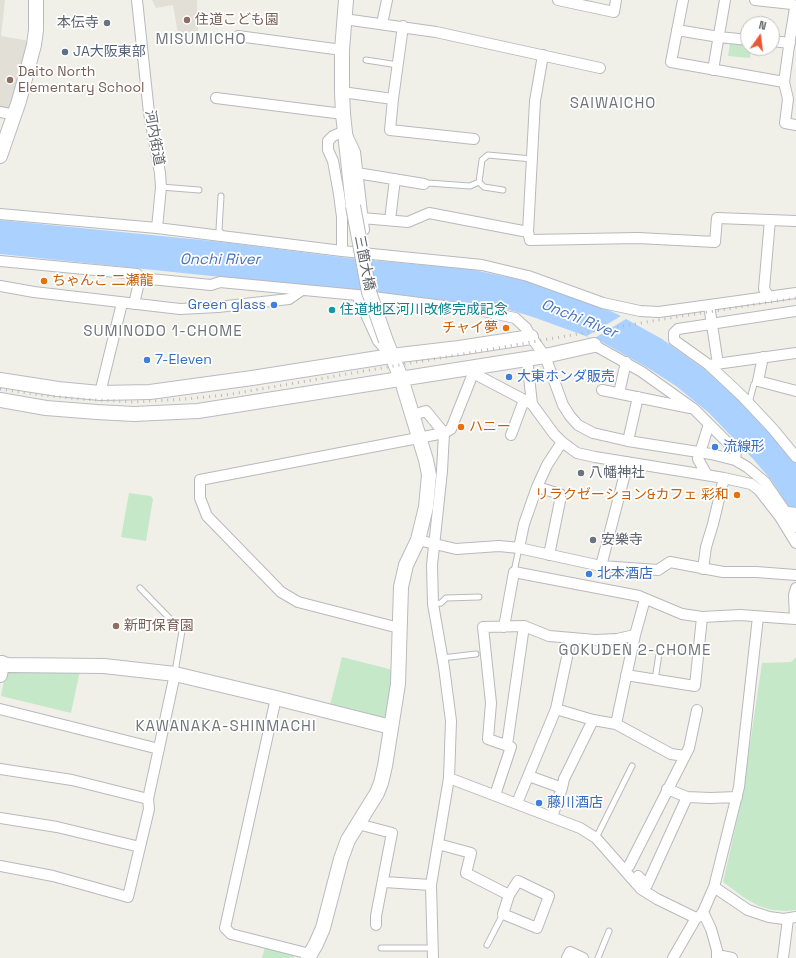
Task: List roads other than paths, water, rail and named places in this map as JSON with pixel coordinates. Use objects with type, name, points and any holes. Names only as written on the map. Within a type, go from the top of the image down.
[{"type":"street","points":[[0,156],[15,115],[34,45],[36,30],[36,0]]},
{"type":"street","name":"河内街道","points":[[137,0],[146,91],[160,173],[161,187],[157,228]]},
{"type":"street","name":"三箇大橋","points":[[309,956],[323,928],[341,859],[348,840],[377,793],[381,783],[398,684],[401,587],[406,565],[418,540],[426,507],[429,475],[420,438],[401,378],[391,356],[369,292],[353,206],[342,92],[342,50],[346,0]]},
{"type":"street","points":[[382,24],[387,0]]},
{"type":"street","points":[[558,0],[614,12],[616,0]]},
{"type":"street","points":[[682,0],[671,62],[784,82]]},
{"type":"street","points":[[713,70],[725,0]]},
{"type":"street","points":[[755,0],[792,4],[795,8],[794,31],[790,43],[784,82],[788,99],[785,123],[796,125]]},
{"type":"street","points":[[344,19],[403,26],[436,32],[600,68]]},
{"type":"street","points":[[403,26],[390,130],[474,139]]},
{"type":"street","points":[[677,30],[740,39]]},
{"type":"street","points":[[238,36],[342,50]]},
{"type":"street","points":[[780,42],[790,43]]},
{"type":"street","points":[[543,55],[535,101],[528,232],[530,240],[638,238],[715,242],[717,218],[796,221]]},
{"type":"street","points":[[342,92],[393,99]]},
{"type":"street","points":[[216,98],[343,114]]},
{"type":"street","points":[[0,112],[15,115]]},
{"type":"street","points":[[342,251],[342,217],[333,161],[328,150],[328,142],[333,136],[345,131],[355,152],[367,254]]},
{"type":"street","points":[[357,173],[424,184]]},
{"type":"street","points":[[390,220],[395,179]]},
{"type":"street","points":[[362,218],[408,222],[429,213],[528,232]]},
{"type":"street","points":[[0,214],[157,228],[367,254],[482,265],[528,276],[603,303],[640,311],[659,312],[796,293]]},
{"type":"street","points":[[769,297],[764,289],[770,220]]},
{"type":"street","points":[[0,261],[137,274],[140,278],[211,285],[220,282],[357,295],[483,311],[515,318],[526,328],[545,356],[563,405],[578,425],[593,433],[628,441],[700,452],[735,460],[747,467],[765,482],[792,514],[796,527]]},
{"type":"street","points":[[134,304],[140,278]]},
{"type":"street","points":[[0,286],[34,292],[180,309],[218,307],[289,299],[302,290]]},
{"type":"street","points":[[357,295],[378,341],[391,356]]},
{"type":"street","points":[[100,393],[122,303]]},
{"type":"street","points":[[709,305],[712,324],[714,364]]},
{"type":"street","points":[[796,311],[678,329],[674,333],[674,340],[714,364],[796,456]]},
{"type":"street","points":[[0,380],[58,390],[100,393],[150,392],[531,337]]},
{"type":"street","points":[[0,400],[46,408],[97,412],[134,414],[198,411],[401,378],[474,370],[594,345],[642,372],[694,409],[736,450],[735,460]]},
{"type":"street","points":[[714,364],[796,353]]},
{"type":"street","points":[[763,357],[758,381],[796,392]]},
{"type":"street","points":[[511,435],[528,402],[527,359]]},
{"type":"street","points":[[619,393],[626,362]]},
{"type":"street","points":[[474,370],[528,402],[554,434],[577,453],[751,484],[759,490],[780,517],[796,543]]},
{"type":"street","points":[[399,628],[298,602],[281,592],[207,516],[200,498],[200,480],[444,433],[451,429],[474,370]]},
{"type":"street","points":[[602,390],[694,409]]},
{"type":"street","points":[[628,441],[638,397]]},
{"type":"street","points":[[413,415],[426,411],[444,433],[442,471],[432,565],[433,604],[451,721],[449,778],[431,884],[433,953]]},
{"type":"street","points":[[707,475],[698,459],[709,424]]},
{"type":"street","points":[[519,548],[524,524],[537,487],[547,465],[562,442]]},
{"type":"street","points":[[601,566],[628,462]]},
{"type":"street","points":[[703,569],[706,547],[714,524],[724,478]]},
{"type":"street","points":[[537,487],[560,494],[560,501],[549,555]]},
{"type":"street","points":[[418,540],[456,549],[499,546],[519,548],[601,566],[658,570],[670,562],[723,572],[756,572],[796,575]]},
{"type":"street","points":[[504,626],[514,572],[639,596],[682,614],[702,617],[740,615],[795,619],[794,595],[796,588]]},
{"type":"street","points":[[616,724],[635,635],[645,599]]},
{"type":"street","points":[[626,675],[695,686],[702,617]]},
{"type":"street","points":[[673,958],[700,915],[714,886],[737,797],[758,617]]},
{"type":"street","points":[[507,745],[488,739],[491,703],[483,627],[524,626],[549,636],[595,640],[617,639],[635,635]]},
{"type":"street","points":[[495,795],[510,747],[507,745],[524,626]]},
{"type":"street","points":[[517,803],[556,709],[571,638]]},
{"type":"street","points":[[1,667],[8,665],[104,666],[175,674],[391,727]]},
{"type":"street","points":[[0,866],[53,876],[128,897],[149,809],[148,799],[175,674]]},
{"type":"street","points":[[276,698],[225,928],[231,934],[309,956]]},
{"type":"street","points":[[0,709],[159,749]]},
{"type":"street","points":[[556,709],[593,720],[616,724],[671,754],[685,756]]},
{"type":"street","points":[[629,866],[667,789],[690,748],[697,710]]},
{"type":"street","points":[[552,817],[564,778],[593,720]]},
{"type":"street","points":[[0,769],[72,780],[148,799]]},
{"type":"street","points":[[529,776],[562,788]]},
{"type":"street","points":[[449,778],[580,828],[596,838],[641,889],[657,899],[700,915],[711,929],[717,950],[717,957],[732,958]]},
{"type":"street","points":[[667,789],[687,797],[737,797]]},
{"type":"street","points":[[607,850],[612,847],[647,885],[687,797]]},
{"type":"street","points":[[0,818],[57,826],[140,847]]},
{"type":"street","points":[[358,824],[392,833],[384,882],[376,916],[376,925]]},
{"type":"street","points":[[438,844],[471,853],[466,873],[509,895]]},
{"type":"street","points":[[384,882],[431,884]]},
{"type":"street","points":[[518,882],[550,896],[537,928],[503,914],[509,895],[518,882]]},
{"type":"street","points":[[714,886],[748,910],[769,917],[792,918],[783,958]]},
{"type":"street","points":[[566,958],[570,952],[583,958]]},
{"type":"lane","points":[[366,60],[398,65]]},
{"type":"lane","points":[[479,182],[482,160],[488,155],[532,159]]},
{"type":"lane","points":[[424,184],[428,182],[470,186],[479,182]]},
{"type":"lane","points":[[479,182],[484,187],[503,190]]},
{"type":"lane","points":[[161,187],[198,190]]},
{"type":"lane","points":[[222,196],[219,230],[225,236]]},
{"type":"lane","points":[[749,403],[754,384],[758,381]]},
{"type":"lane","points":[[514,572],[519,548]]},
{"type":"lane","points":[[140,588],[182,631],[175,674]]},
{"type":"lane","points":[[433,604],[441,602],[446,598],[479,597]]},
{"type":"lane","points":[[655,680],[660,647]]},
{"type":"lane","points":[[442,658],[476,654]]},
{"type":"lane","points":[[596,838],[632,766]]},
{"type":"lane","points":[[487,945],[503,914]]},
{"type":"lane","points":[[598,958],[609,932]]},
{"type":"lane","points":[[381,948],[433,953]]},
{"type":"water","name":"Onchi River","points":[[0,220],[222,242],[348,258],[469,269],[531,282],[597,305],[617,314],[662,339],[718,379],[745,404],[796,461],[796,519],[772,481],[709,413],[676,386],[602,342],[533,317],[503,308],[471,303],[0,254]]},
{"type":"railway","points":[[0,389],[80,399],[134,402],[226,395],[670,318],[796,298]]},
{"type":"place","name":"住道こども園","points":[[187,20]]},
{"type":"place","name":"本伝寺","points":[[107,23]]},
{"type":"place","name":"JA大阪東部","points":[[65,52]]},
{"type":"place","name":"Daito North Elementary School","points":[[10,80]]},
{"type":"place","name":"ちゃんこ 二瀬龍","points":[[44,281]]},
{"type":"place","name":"Green glass","points":[[274,305]]},
{"type":"place","name":"住道地区河川改修完成記念","points":[[332,310]]},
{"type":"place","name":"チャイ夢","points":[[506,328]]},
{"type":"place","name":"7-Eleven","points":[[147,360]]},
{"type":"place","name":"大東ホンダ販売","points":[[509,377]]},
{"type":"place","name":"ハニー","points":[[461,427]]},
{"type":"place","name":"流線形","points":[[715,447]]},
{"type":"place","name":"八幡神社","points":[[581,473]]},
{"type":"place","name":"リラクゼーション&カフェ 彩和","points":[[737,495]]},
{"type":"place","name":"安樂寺","points":[[593,540]]},
{"type":"place","name":"北本酒店","points":[[589,574]]},
{"type":"place","name":"新町保育園","points":[[116,626]]},
{"type":"place","name":"藤川酒店","points":[[539,803]]},
{"type":"district","name":"MISUMICHO","points":[[201,40]]},
{"type":"district","name":"SAIWAICHO","points":[[613,104]]},
{"type":"district","name":"SUMINODO 1-CHOME","points":[[163,332]]},
{"type":"district","name":"GOKUDEN 2-CHOME","points":[[635,651]]},
{"type":"district","name":"KAWANAKA-SHINMACHI","points":[[226,727]]}]
